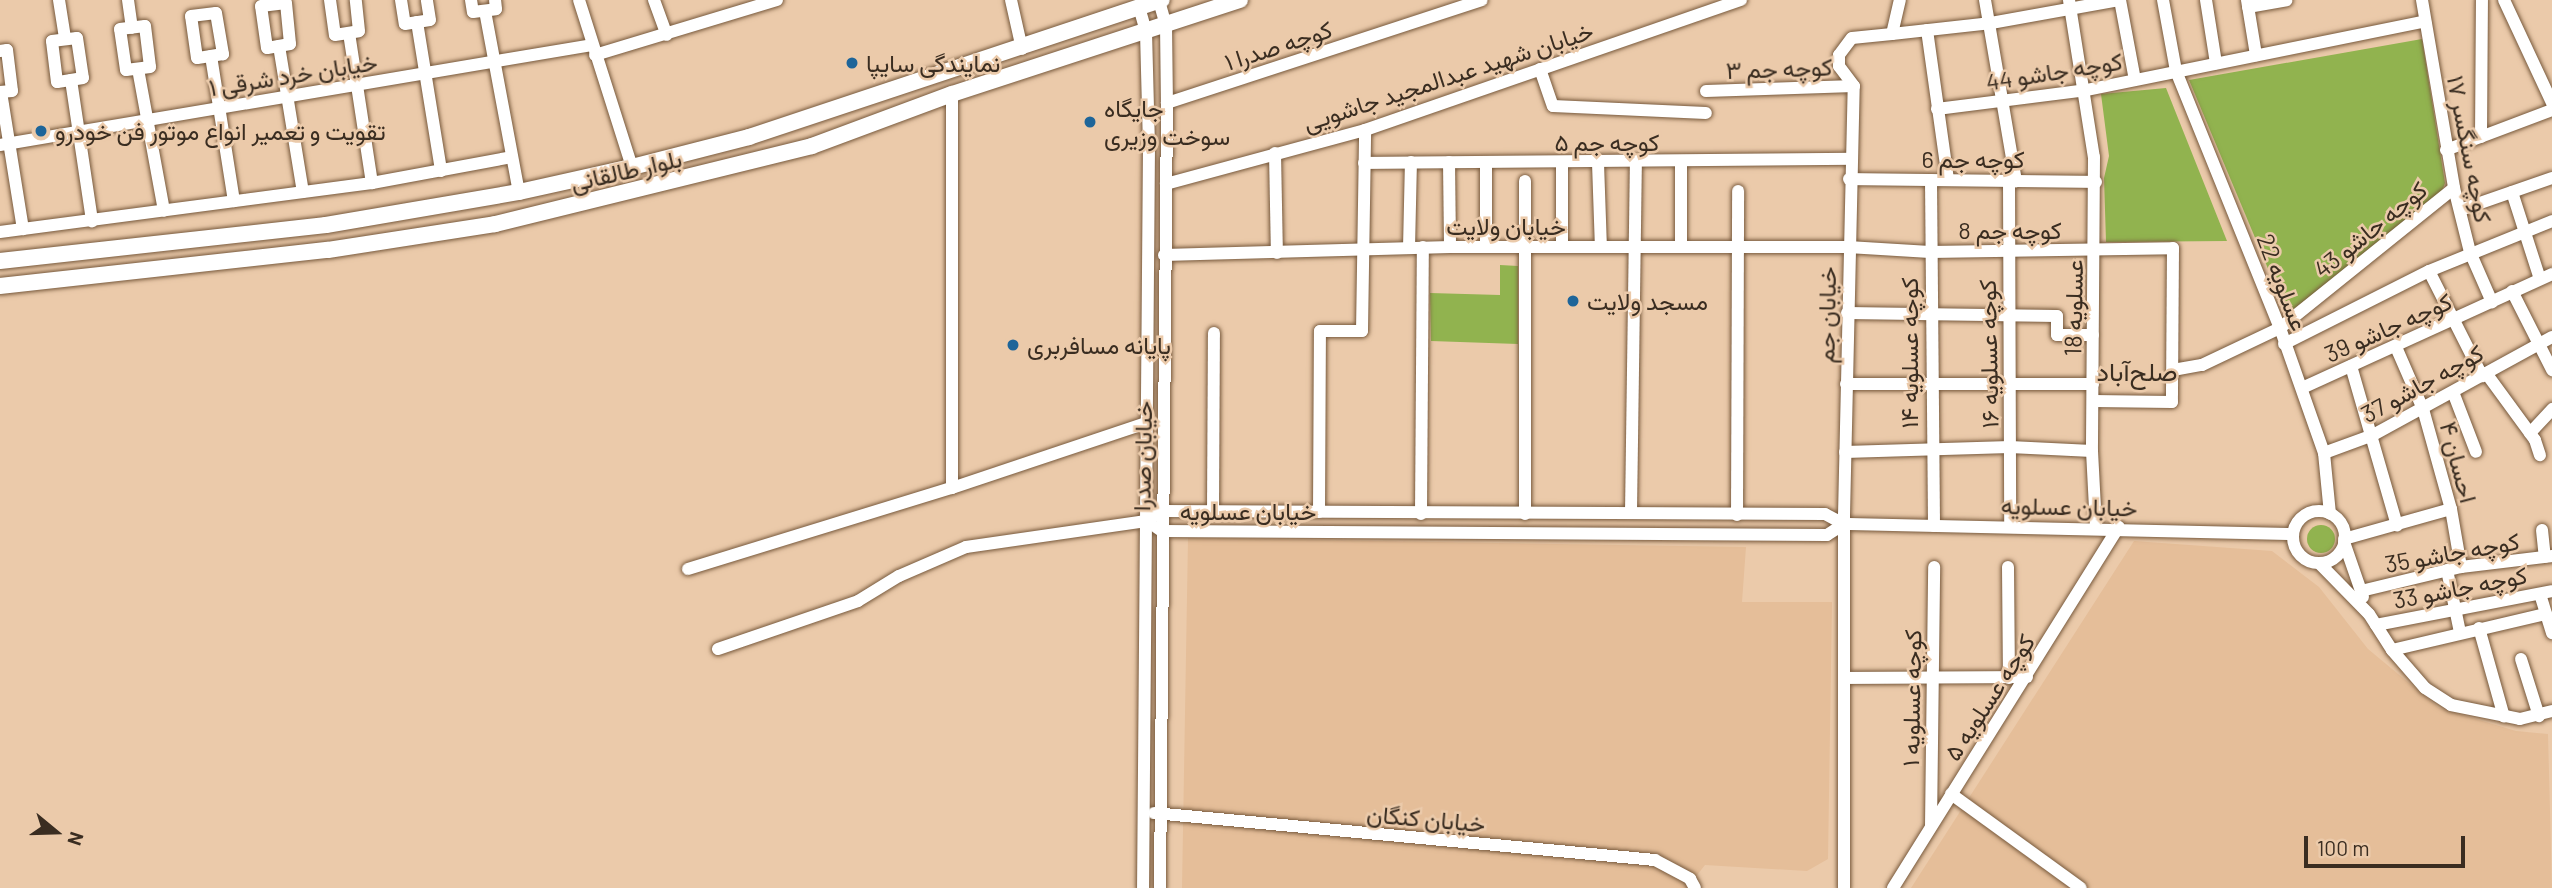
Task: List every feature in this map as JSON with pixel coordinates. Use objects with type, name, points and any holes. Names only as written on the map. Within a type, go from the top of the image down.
[{"type":"main road","name":"بلوار طالقانی","points":[[0,286],[328,250],[495,224],[812,146],[952,94],[1240,0]]},
{"type":"main road","name":"بلوار طالقانی","points":[[0,261],[326,225],[519,192],[632,167],[749,137],[1022,50],[1161,1]]},
{"type":"main road","points":[[100,249],[101,273]]},
{"type":"street","points":[[59,0],[65,39]]},
{"type":"street","points":[[128,0],[132,27]]},
{"type":"street","points":[[201,0],[203,15]]},
{"type":"street","points":[[330,0],[335,35],[359,32],[356,0]]},
{"type":"street","points":[[401,0],[405,24],[430,20],[427,0]]},
{"type":"street","points":[[471,0],[473,12],[496,9],[495,0]]},
{"type":"street","points":[[579,0],[632,167]]},
{"type":"street","points":[[654,0],[667,35]]},
{"type":"street","name":"خیابان خرد شرقی ۱","points":[[5,144],[356,85],[593,50],[667,35],[733,6],[778,0]]},
{"type":"street","points":[[1011,0],[1022,50]]},
{"type":"street","name":"کوچه صدرا ۱","points":[[1167,103],[1482,0]]},
{"type":"street","name":"خیابان شهید عبدالمجید جاشویی","points":[[1166,184],[1365,130],[1741,0]]},
{"type":"street","points":[[1892,34],[1900,0]]},
{"type":"street","name":"کوچه عسلویه ۱۶","points":[[1985,0],[2003,101],[2012,181],[2008,251],[2007,383],[2010,527]]},
{"type":"street","points":[[2119,0],[2135,80]]},
{"type":"street","name":"خیابان جم","points":[[1844,678],[1849,159],[1854,86],[1839,66],[1842,47],[1852,38],[1991,23],[2070,4],[2119,0]]},
{"type":"street","name":"عسلویه 22","points":[[2163,0],[2176,71],[2280,328],[2324,453],[2330,514]]},
{"type":"street","points":[[2206,0],[2216,63]]},
{"type":"street","points":[[2256,55],[2248,4],[2286,0]]},
{"type":"street","name":"کوچه سنگسر ۱۷","points":[[2422,0],[2454,188],[2470,252],[2492,302]]},
{"type":"street","points":[[2481,137],[2482,0]]},
{"type":"street","points":[[2504,0],[2552,103]]},
{"type":"street","name":"خیابان صدرا","points":[[1160,888],[1167,103],[1166,25],[1161,1]]},
{"type":"street","points":[[272,2],[286,3],[290,44],[279,46],[267,48],[261,6],[272,2]]},
{"type":"street","name":"عسلویه 18","points":[[2070,4],[2087,90],[2096,181],[2092,451],[2096,527]]},
{"type":"street","name":"خیابان صدرا","points":[[1139,7],[1146,32],[1149,146],[1143,888]]},
{"type":"street","points":[[485,11],[519,192]]},
{"type":"street","points":[[216,13],[223,54],[211,56],[197,58],[191,16],[216,13]]},
{"type":"street","name":"کوچه جاشو 44","points":[[1937,109],[2087,90],[2425,21]]},
{"type":"street","points":[[417,22],[441,171]]},
{"type":"street","points":[[145,26],[150,67],[138,69],[126,71],[120,29],[145,26]]},
{"type":"street","points":[[1927,30],[1948,180]]},
{"type":"street","points":[[349,33],[372,183]]},
{"type":"street","points":[[77,38],[83,78],[71,80],[57,82],[52,41],[77,38]]},
{"type":"street","points":[[279,46],[303,192]]},
{"type":"street","points":[[0,51],[7,50],[12,91],[0,92],[5,144],[23,229]]},
{"type":"street","points":[[211,56],[234,201]]},
{"type":"street","points":[[138,69],[164,211]]},
{"type":"street","points":[[1540,69],[1553,106],[1706,113]]},
{"type":"street","points":[[71,80],[92,221]]},
{"type":"street","name":"کوچه جم ۳","points":[[1706,91],[1854,86]]},
{"type":"street","points":[[952,94],[952,488]]},
{"type":"street","points":[[2446,150],[2552,110]]},
{"type":"street","points":[[1319,512],[1320,331],[1362,331],[1365,130]]},
{"type":"street","points":[[1149,146],[1166,145]]},
{"type":"street","points":[[1275,153],[1277,253]]},
{"type":"street","points":[[0,232],[372,183],[512,157]]},
{"type":"street","name":"کوچه جم ۵","points":[[1364,163],[1636,163],[1849,159]]},
{"type":"street","points":[[1409,248],[1411,162]]},
{"type":"street","points":[[1448,162],[1450,247]]},
{"type":"street","points":[[1681,162],[1681,246]]},
{"type":"street","points":[[1486,163],[1486,247]]},
{"type":"street","points":[[1562,163],[1562,247]]},
{"type":"street","points":[[1598,163],[1601,247]]},
{"type":"street","points":[[1631,513],[1636,163]]},
{"type":"street","points":[[2460,210],[2552,178]]},
{"type":"street","name":"کوچه جم 6","points":[[1849,179],[2096,181]]},
{"type":"street","name":"کوچه عسلویه ۱۴","points":[[1931,180],[1930,452],[1934,526]]},
{"type":"street","points":[[1525,181],[1525,514]]},
{"type":"street","name":"کوچه جاشو 43","points":[[2173,370],[2202,365],[2280,328],[2454,188]]},
{"type":"street","points":[[1737,515],[1738,191]]},
{"type":"street","points":[[2512,192],[2522,232],[2546,276]]},
{"type":"street","points":[[2284,344],[2470,252],[2552,221]]},
{"type":"street","points":[[1421,514],[1423,247]]},
{"type":"street","name":"خیابان ولایت","points":[[1164,255],[1423,247],[1848,247]]},
{"type":"street","name":"کوچه جم 8","points":[[1848,247],[1930,252],[2173,248],[2173,370]]},
{"type":"street","points":[[2429,271],[2484,375],[2530,433],[2540,455]]},
{"type":"street","name":"کوچه جاشو 39","points":[[2302,388],[2455,321],[2546,276]]},
{"type":"street","points":[[2512,291],[2552,370]]},
{"type":"street","points":[[1147,311],[1164,311]]},
{"type":"street","points":[[1847,313],[2057,316],[2057,335],[2093,335]]},
{"type":"street","points":[[1213,511],[1214,333]]},
{"type":"street","name":"کوچه جاشو 37","points":[[2324,453],[2373,435],[2484,375],[2537,342],[2552,337]]},
{"type":"street","name":"احسان ۴","points":[[2396,347],[2423,409],[2451,509],[2461,567]]},
{"type":"street","points":[[2351,366],[2397,525]]},
{"type":"street","points":[[2093,401],[2172,402],[2173,370]]},
{"type":"street","points":[[1846,384],[2093,384]]},
{"type":"street","points":[[2453,392],[2476,452]]},
{"type":"street","points":[[2530,433],[2552,409]]},
{"type":"street","points":[[688,569],[952,488],[1146,423]]},
{"type":"street","points":[[1845,452],[1930,452],[2010,447],[2092,451]]},
{"type":"street","points":[[2319,563],[2335,557],[2344,540],[2451,509]]},
{"type":"street","name":"خیابان عسلویه","points":[[1844,524],[1827,535],[1162,531],[1146,521],[1162,511],[1825,514],[1844,524],[2119,527],[2293,534]]},
{"type":"street","points":[[2372,620],[2341,524],[2330,514],[2306,514],[2293,534],[2303,557],[2319,563],[2372,620],[2392,650],[2425,688],[2451,705],[2504,717],[2539,716],[2552,711]]},
{"type":"street","points":[[718,649],[858,601],[899,576],[966,547],[1146,521]]},
{"type":"street","name":"کوچه عسلویه ۵","points":[[1893,888],[2119,527]]},
{"type":"street","points":[[2542,530],[2549,557]]},
{"type":"street","name":"کوچه جاشو 35","points":[[2361,591],[2461,567],[2549,557]]},
{"type":"street","name":"کوچه عسلویه ۱","points":[[1931,829],[1934,567]]},
{"type":"street","points":[[2008,567],[2009,678]]},
{"type":"street","points":[[2447,570],[2460,632]]},
{"type":"street","points":[[2546,592],[2546,614],[2552,633]]},
{"type":"street","name":"کوچه جاشو 33","points":[[2372,620],[2455,610],[2546,592]]},
{"type":"street","points":[[2495,602],[2500,623]]},
{"type":"street","points":[[2392,650],[2546,614]]},
{"type":"street","points":[[2479,628],[2504,717]]},
{"type":"street","points":[[2521,660],[2539,716]]},
{"type":"street","points":[[1844,888],[1844,678],[2027,677]]},
{"type":"street","points":[[1951,794],[2081,888]]},
{"type":"street","name":"خیابان کنگان","points":[[1143,811],[1655,860],[1690,879],[1695,888]]},
{"type":"street","points":[[1695,888],[1703,888]]},
{"type":"shaded area","points":[[1188,538],[1746,547],[1742,602],[1832,602],[1828,859],[1807,871],[1705,865],[1687,888],[1182,888]]},
{"type":"shaded area","points":[[2134,541],[2272,551],[2319,587],[2368,649],[2439,708],[2516,731],[2548,734],[2552,888],[1911,888]]},
{"type":"green space","points":[[2422,39],[2445,183],[2439,199],[2287,314],[2189,80]]},
{"type":"green space","points":[[2166,88],[2227,241],[2106,242],[2104,178],[2109,156],[2101,94]]},
{"type":"green space","points":[[1500,265],[1518,266],[1518,344],[1431,341],[1430,293],[1500,295]]},
{"type":"green space","points":[[2321,525],[2331,529],[2335,539],[2331,549],[2321,553],[2311,549],[2307,539],[2311,529]]},
{"type":"place","name":"نمایندگی سایپا","points":[[852,63]]},
{"type":"place","name":"جایگاه سوخت وزیری","points":[[1090,122]]},
{"type":"place","name":"تقویت و تعمیر انواع موتور فن خودرو","points":[[41,131]]},
{"type":"place","name":"مسجد ولایت","points":[[1573,301]]},
{"type":"place","name":"پایانه مسافربری","points":[[1013,345]]},
{"type":"district","name":"صلح‌آباد","points":[[2137,371]]}]
